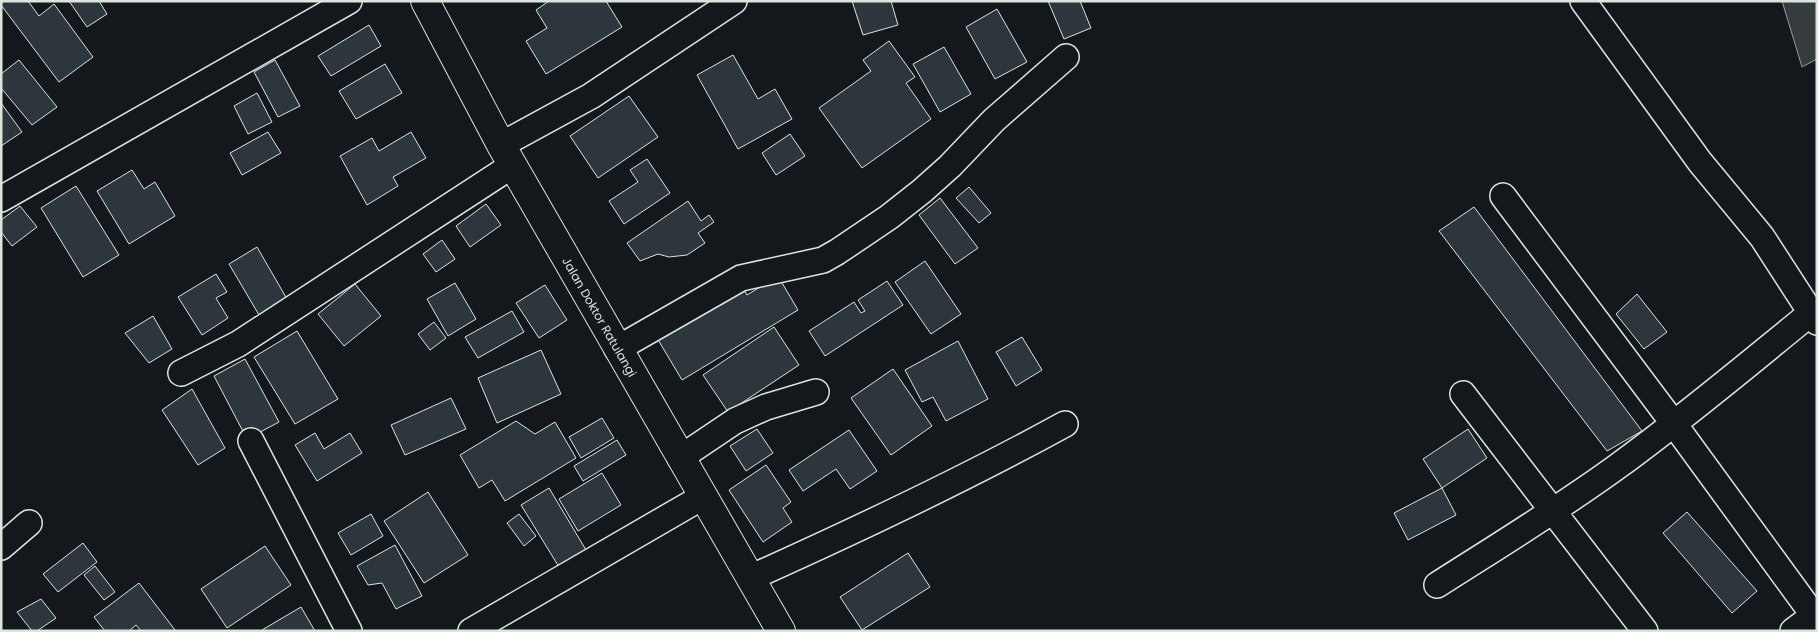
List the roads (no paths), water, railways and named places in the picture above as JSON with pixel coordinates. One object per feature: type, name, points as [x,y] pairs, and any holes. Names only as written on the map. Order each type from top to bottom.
[{"type":"highway","name":"Jalan Doktor Ratulangi","points":[[425,1],[507,155],[781,631]]},
{"type":"street","points":[[1,199],[350,1]]},
{"type":"street","points":[[181,373],[238,344],[591,96],[734,1]]},
{"type":"street","points":[[1437,585],[1552,512],[1618,466],[1814,318],[1762,237],[1700,162],[1583,1]]},
{"type":"street","points":[[617,349],[741,278],[823,260],[837,252],[889,217],[922,190],[950,166],[994,120],[1066,57]]},
{"type":"street","points":[[1503,196],[1816,616],[1793,631]]},
{"type":"street","points":[[680,458],[735,421],[766,407],[816,392]]},
{"type":"street","points":[[1463,394],[1645,631]]},
{"type":"street","points":[[750,578],[824,545],[996,462],[1065,424]]},
{"type":"street","points":[[251,442],[349,631]]},
{"type":"street","points":[[471,631],[704,496]]},
{"type":"street","points":[[1,547],[29,523]]}]
